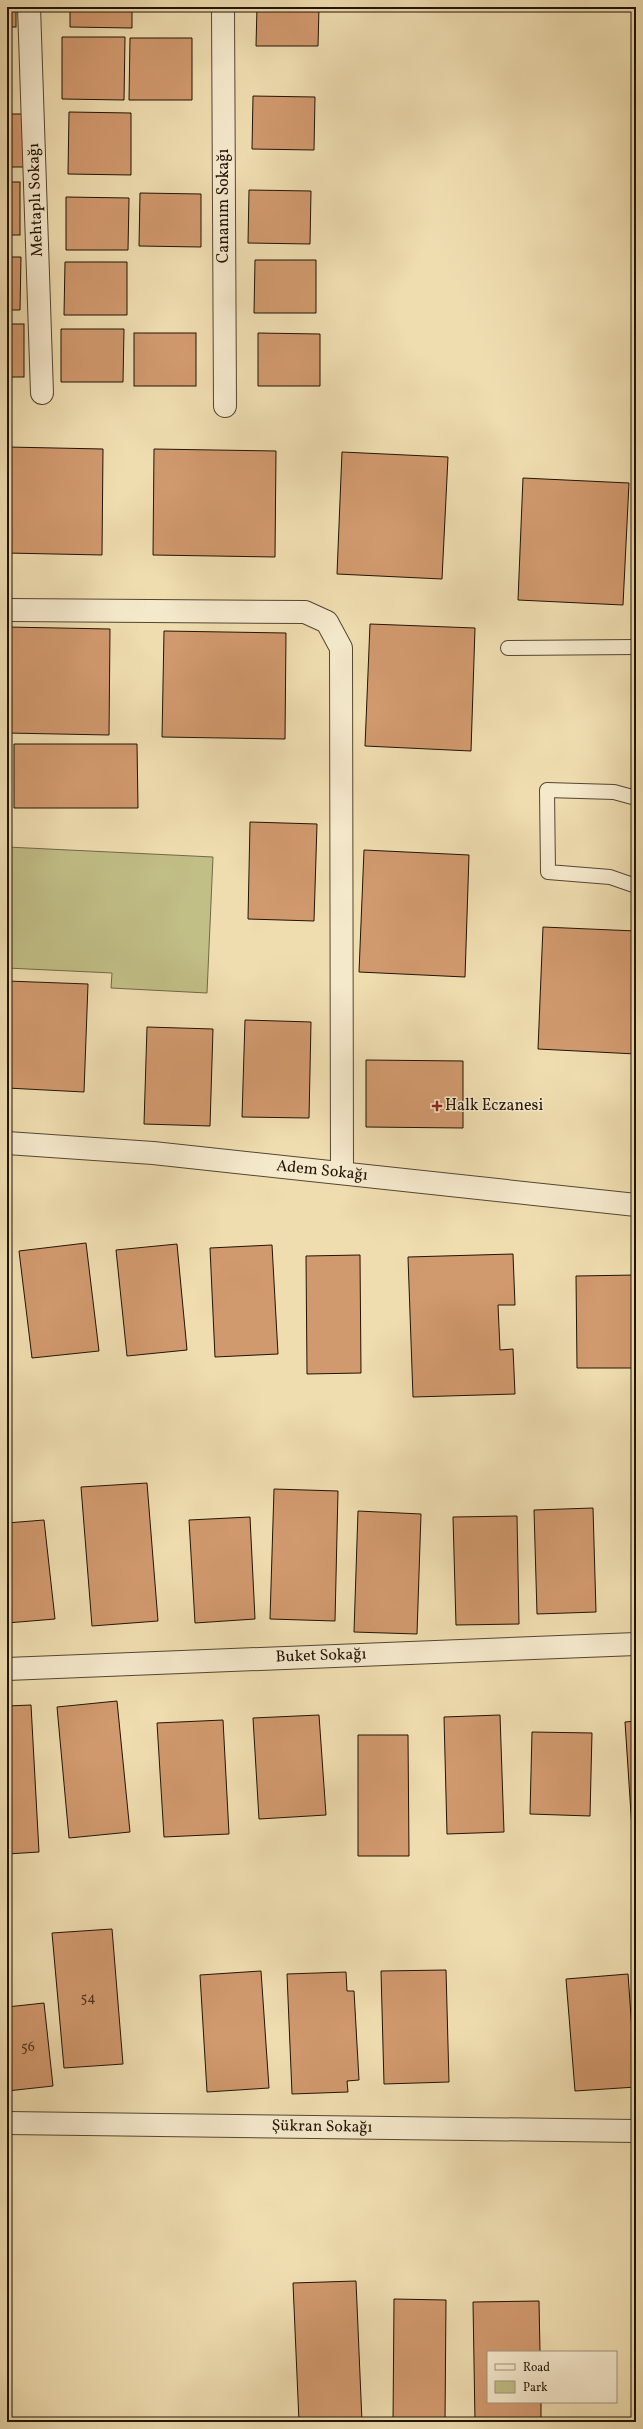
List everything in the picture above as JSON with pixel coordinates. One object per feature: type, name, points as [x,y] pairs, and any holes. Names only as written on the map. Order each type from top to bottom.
[{"type":"street","name":"Mehtaplı Sokağı","points":[[29,7],[42,393]]},
{"type":"street","name":"Cananım Sokağı","points":[[222,7],[226,406]]},
{"type":"street","points":[[7,610],[305,612],[327,622],[341,648],[342,1173]]},
{"type":"street","name":"Adem Sokağı","points":[[7,1143],[153,1153],[636,1205]]},
{"type":"street","name":"Buket Sokağı","points":[[7,1668],[636,1644]]},
{"type":"street","name":"Şükran Sokağı","points":[[7,2123],[636,2131]]},
{"type":"lane","points":[[508,648],[636,647]]},
{"type":"lane","points":[[636,798],[614,792],[547,790],[548,872],[610,877],[636,886]]},
{"type":"green space","points":[[7,847],[213,857],[207,993],[111,988],[112,973],[7,968]]},
{"type":"building","points":[[7,7],[16,7],[16,27],[7,27]]},
{"type":"building","points":[[70,7],[132,7],[132,28],[70,27]]},
{"type":"building","points":[[257,7],[319,7],[318,46],[256,46]]},
{"type":"building","points":[[62,37],[125,37],[124,100],[62,99]]},
{"type":"building","points":[[130,38],[192,38],[192,100],[129,100]]},
{"type":"building","points":[[253,96],[315,97],[314,150],[252,149]]},
{"type":"building","points":[[69,112],[131,113],[131,175],[68,174]]},
{"type":"building","points":[[7,114],[25,114],[25,167],[7,167]]},
{"type":"building","points":[[7,182],[20,182],[20,235],[7,235]]},
{"type":"building","points":[[249,190],[311,191],[310,244],[248,243]]},
{"type":"building","points":[[140,193],[201,194],[201,247],[139,246]]},
{"type":"building","points":[[66,197],[129,198],[128,250],[66,250]]},
{"type":"building","points":[[7,257],[21,257],[20,310],[7,310]]},
{"type":"building","points":[[255,260],[316,260],[316,313],[254,313]]},
{"type":"building","points":[[65,262],[127,262],[127,315],[64,315]]},
{"type":"building","points":[[7,324],[24,324],[24,377],[7,377]]},
{"type":"building","points":[[61,329],[124,329],[123,382],[61,382]]},
{"type":"building","points":[[134,333],[196,333],[196,386],[134,386]]},
{"type":"building","points":[[258,333],[320,334],[320,386],[258,386]]},
{"type":"building","points":[[7,447],[103,449],[102,555],[7,553]]},
{"type":"building","points":[[154,449],[276,451],[275,557],[153,555]]},
{"type":"building","points":[[342,452],[448,457],[442,579],[337,574]]},
{"type":"building","points":[[523,478],[629,483],[623,605],[518,600]]},
{"type":"building","points":[[370,624],[475,628],[471,751],[365,746]]},
{"type":"building","points":[[7,627],[110,629],[109,735],[7,733]]},
{"type":"building","points":[[164,631],[286,633],[285,739],[162,737]]},
{"type":"building","points":[[14,744],[137,744],[138,808],[14,808]]},
{"type":"building","points":[[250,822],[317,824],[314,921],[248,919]]},
{"type":"building","points":[[364,850],[469,855],[465,977],[359,972]]},
{"type":"building","points":[[543,927],[636,931],[636,1054],[538,1049]]},
{"type":"building","points":[[7,981],[88,984],[84,1092],[7,1088]]},
{"type":"building","points":[[245,1020],[311,1022],[309,1118],[242,1117]]},
{"type":"building","points":[[147,1027],[213,1029],[210,1126],[144,1124]]},
{"type":"building","points":[[366,1060],[463,1061],[463,1128],[366,1127]]},
{"type":"building","points":[[86,1243],[99,1351],[32,1358],[19,1251]]},
{"type":"building","points":[[177,1244],[187,1350],[127,1356],[116,1250]]},
{"type":"building","points":[[272,1245],[278,1354],[215,1357],[210,1248]]},
{"type":"building","points":[[513,1254],[515,1305],[498,1305],[500,1350],[513,1349],[515,1394],[413,1397],[408,1257]]},
{"type":"building","points":[[360,1255],[361,1373],[307,1374],[306,1256]]},
{"type":"building","points":[[636,1275],[636,1368],[577,1368],[576,1276]]},
{"type":"building","points":[[7,1301],[10,1330],[7,1331]]},
{"type":"building","points":[[147,1483],[158,1621],[92,1626],[81,1487]]},
{"type":"building","points":[[274,1489],[338,1491],[335,1621],[270,1619]]},
{"type":"building","points":[[593,1508],[596,1612],[537,1614],[534,1510]]},
{"type":"building","points":[[358,1511],[421,1514],[417,1634],[354,1632]]},
{"type":"building","points":[[517,1516],[519,1624],[456,1625],[453,1517]]},
{"type":"building","points":[[250,1517],[255,1619],[195,1623],[189,1520]]},
{"type":"building","points":[[44,1520],[55,1619],[7,1623],[7,1523]]},
{"type":"building","points":[[117,1701],[130,1832],[69,1838],[57,1707]]},
{"type":"building","points":[[31,1705],[39,1852],[7,1854],[7,1706]]},
{"type":"building","points":[[319,1715],[326,1815],[259,1819],[253,1718]]},
{"type":"building","points":[[500,1715],[504,1832],[447,1834],[444,1717]]},
{"type":"building","points":[[223,1720],[229,1834],[164,1837],[157,1723]]},
{"type":"building","points":[[636,1721],[636,1829],[632,1829],[625,1722]]},
{"type":"building","points":[[532,1732],[592,1733],[590,1816],[530,1814]]},
{"type":"building","points":[[358,1735],[408,1735],[409,1856],[358,1856]]},
{"type":"building","points":[[112,1929],[123,2064],[64,2068],[52,1933]]},
{"type":"building","points":[[446,1970],[449,2082],[384,2084],[381,1971]]},
{"type":"building","points":[[261,1971],[269,2088],[207,2092],[200,1975]]},
{"type":"building","points":[[346,1972],[347,1991],[354,1991],[359,2080],[347,2081],[348,2092],[292,2094],[287,1974]]},
{"type":"building","points":[[628,1974],[636,2087],[575,2091],[566,1979]]},
{"type":"building","points":[[44,2003],[53,2086],[7,2091],[7,2007]]},
{"type":"building","points":[[356,2281],[362,2422],[299,2422],[293,2283]]},
{"type":"building","points":[[394,2299],[446,2300],[445,2422],[393,2422]]},
{"type":"building","points":[[539,2301],[540,2351],[487,2351],[487,2403],[541,2403],[541,2422],[475,2422],[473,2302]]},
{"type":"place","name":"Halk Eczanesi","points":[[437,1106]]}]
